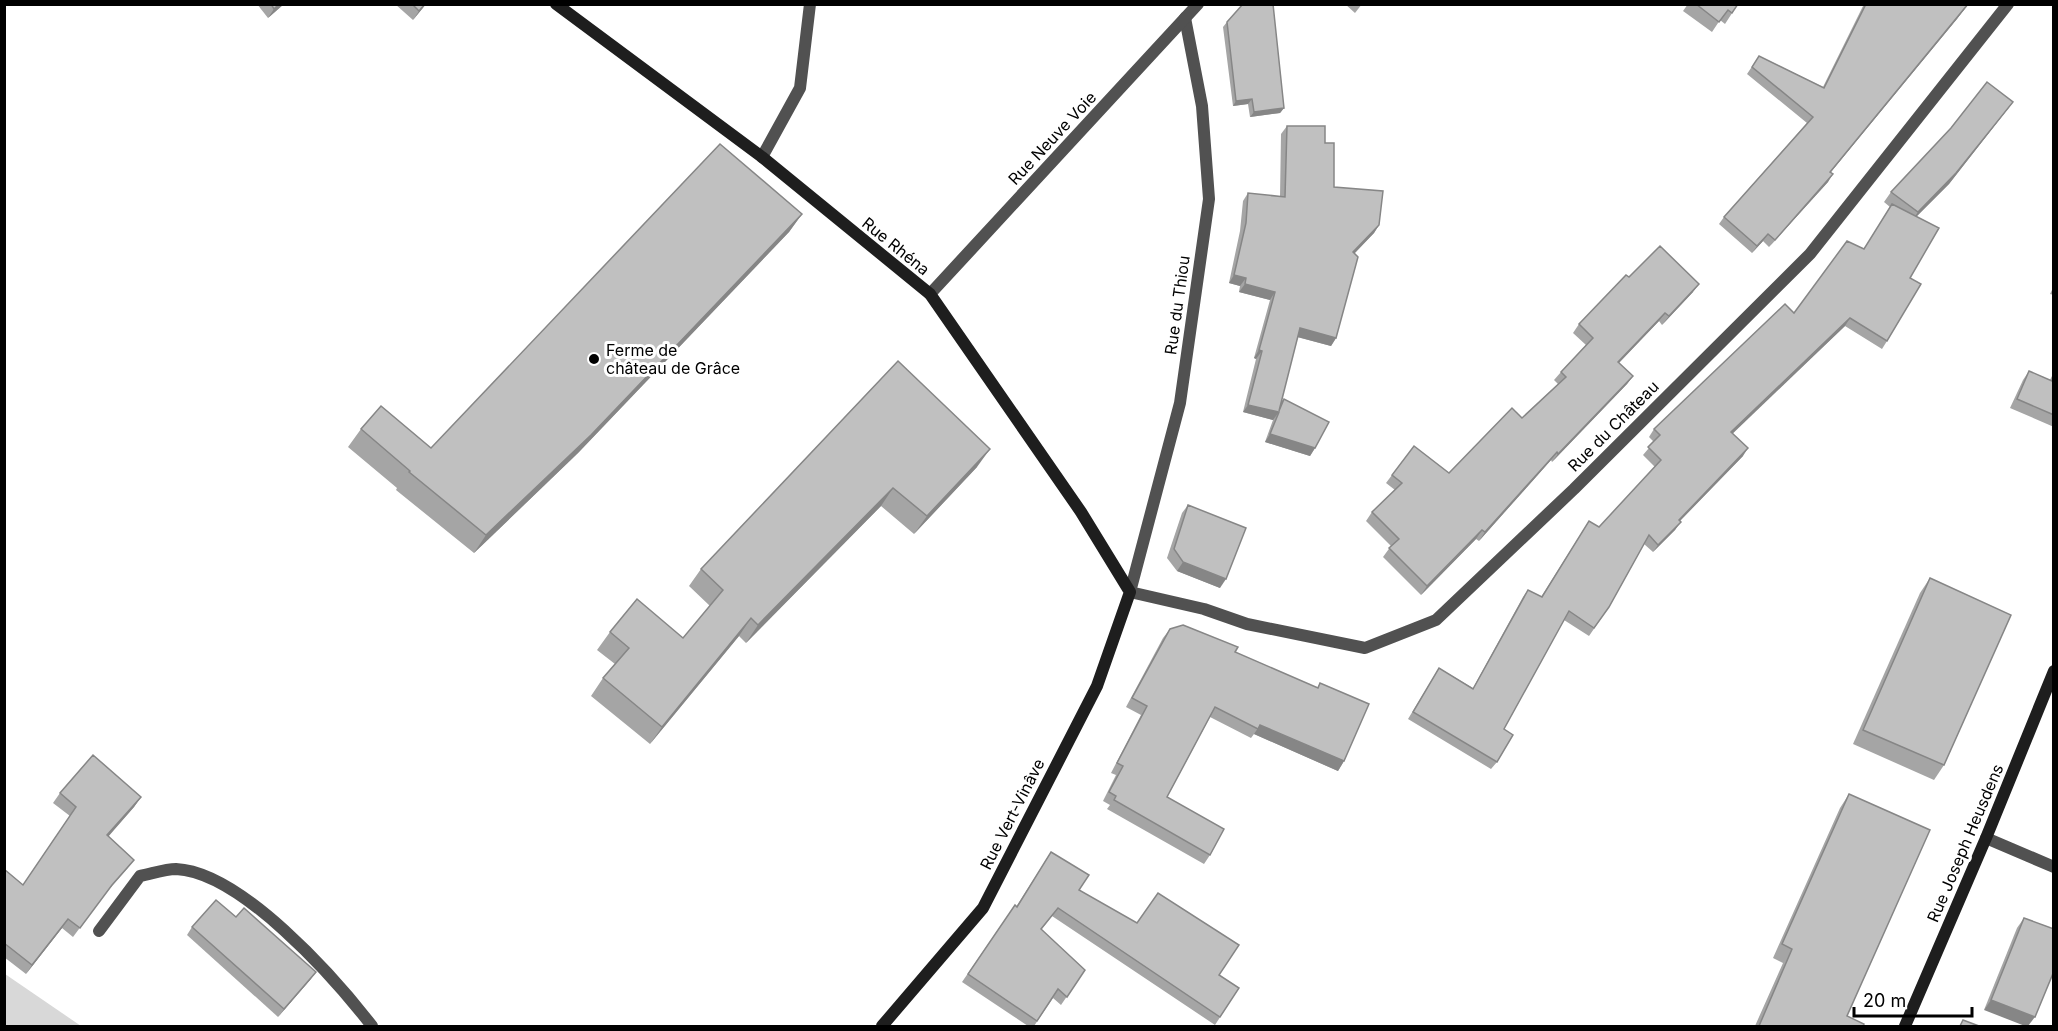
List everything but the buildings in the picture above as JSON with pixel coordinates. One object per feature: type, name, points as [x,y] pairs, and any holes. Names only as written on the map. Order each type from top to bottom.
[{"type":"street","name":"Rue Rhéna","points":[[556,4],[762,157],[930,294],[1081,512],[1130,592]]},
{"type":"street","points":[[762,157],[800,88],[810,4]]},
{"type":"street","name":"Rue Neuve Voie","points":[[930,294],[1198,4]]},
{"type":"street","name":"Rue du Château","points":[[1130,592],[1204,609],[1247,624],[1365,648],[1436,620],[1574,489],[1810,254],[2008,4]]},
{"type":"street","name":"Rue du Thiou","points":[[1130,592],[1180,403],[1209,199],[1202,106],[1185,18]]},
{"type":"street","name":"Rue Vert-Vinâve","points":[[882,1026],[983,908],[1096,686],[1130,592]]},
{"type":"street","name":"Rue Joseph Heusdens","points":[[1905,1026],[1986,838],[2054,671]]},
{"type":"street","points":[[1986,838],[2054,867]]},
{"type":"street","points":[[99,931],[140,876],[175,869],[212,878],[264,911],[348,995],[372,1026]]},
{"type":"shaded area","points":[[5,974],[81,1026],[5,1026]]},
{"type":"place","name":"Ferme de château de Grâce","points":[[594,359]]}]
